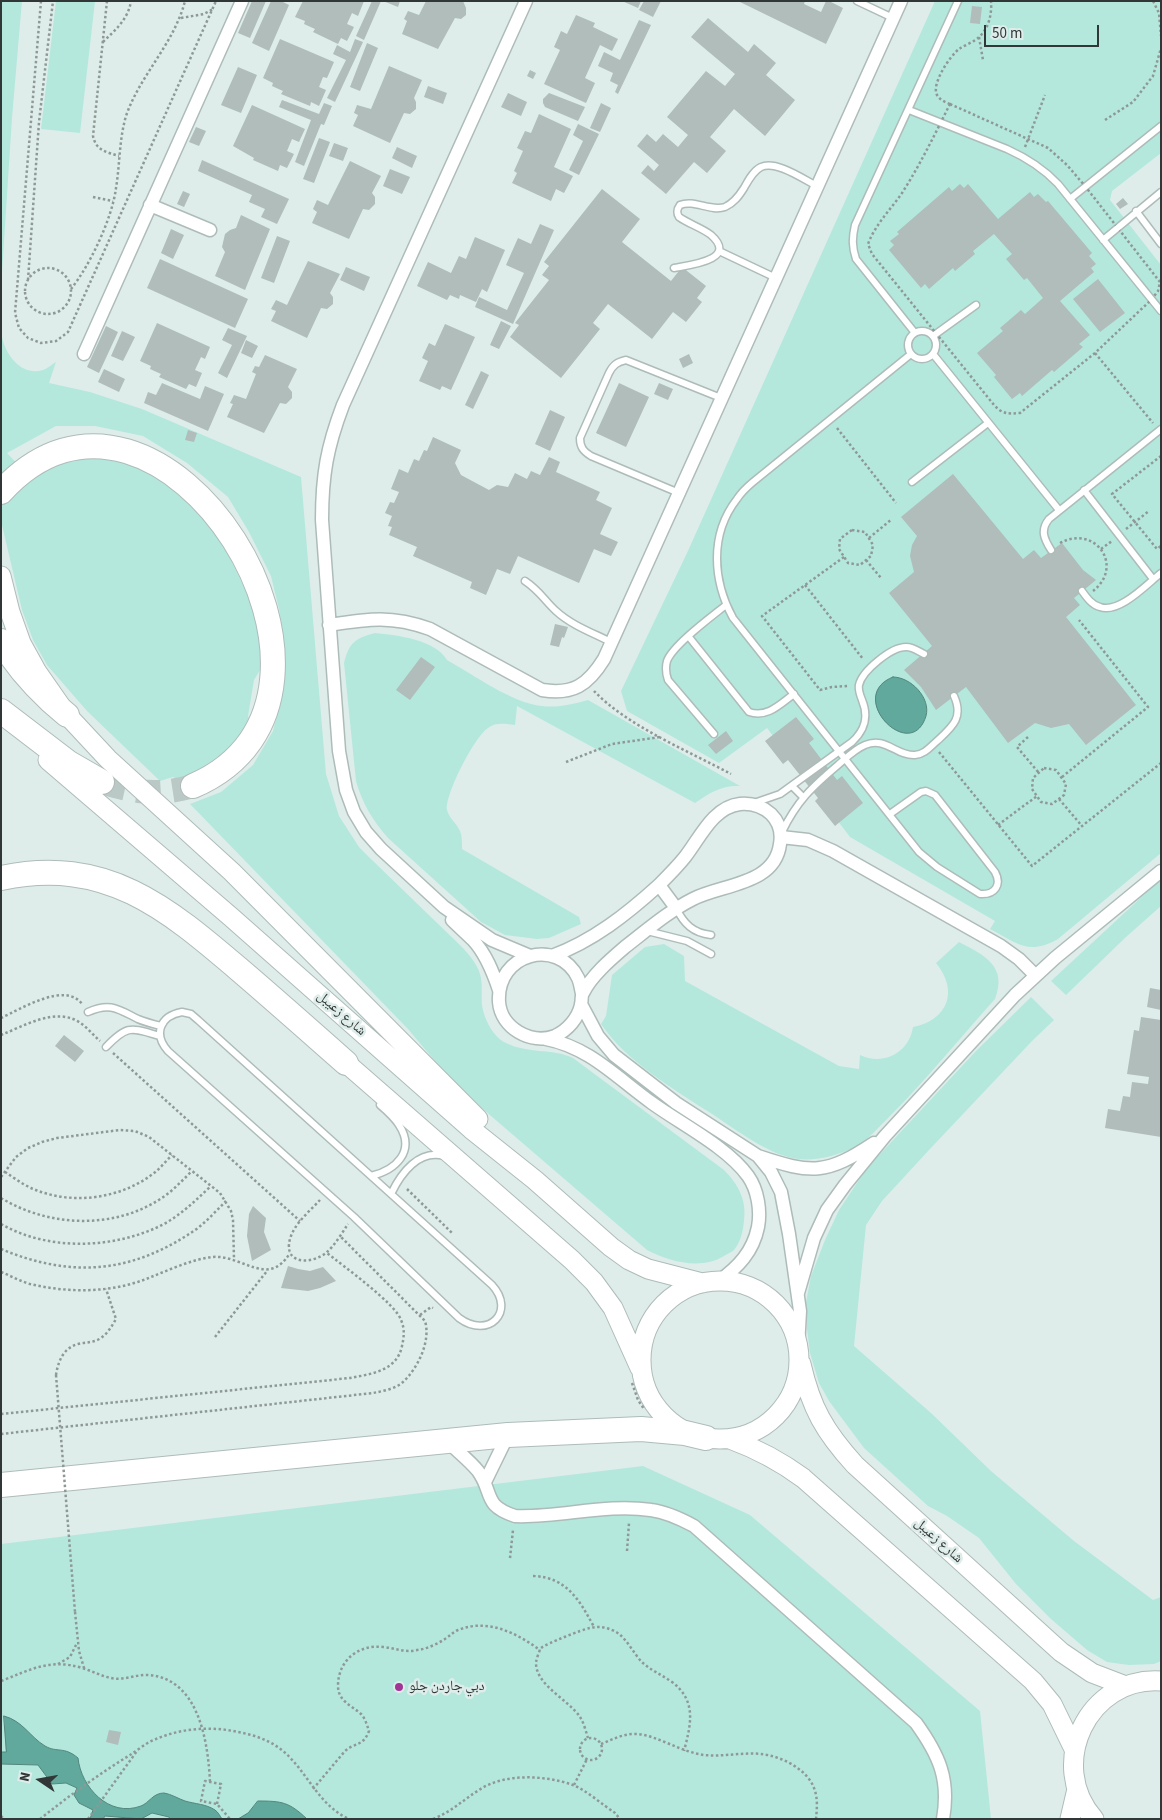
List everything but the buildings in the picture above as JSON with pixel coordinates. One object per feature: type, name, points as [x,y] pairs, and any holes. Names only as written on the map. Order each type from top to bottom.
[{"type":"highway","points":[[1,492],[23,471],[48,457],[91,447],[120,450],[137,455],[169,471],[197,493],[225,524],[255,578],[264,607],[271,644],[272,679],[266,708],[256,733],[248,745],[230,766],[206,781],[193,786]]},
{"type":"highway","points":[[1,641],[25,676],[66,715]]},
{"type":"highway","points":[[1,712],[69,763],[102,782]]},
{"type":"highway","points":[[1,878],[32,873],[68,873],[114,883],[141,896],[193,929],[346,1063]]},
{"type":"highway","points":[[1,1485],[508,1436],[641,1429],[685,1433],[706,1438]]},
{"type":"main road","points":[[1,576],[10,612],[21,643],[37,672],[66,715],[108,759],[191,833],[314,953],[418,1060],[498,1138],[535,1180]]},
{"type":"main road","name":"شارع زعيبل","points":[[1,712],[14,728],[48,760],[231,917],[471,1128],[535,1180],[611,1247],[629,1260],[648,1269],[710,1282]]},
{"type":"main road","points":[[346,1063],[572,1260],[594,1282],[613,1308],[637,1378],[664,1416],[684,1430],[706,1438],[730,1439],[756,1449],[781,1462],[803,1478],[1033,1680],[1052,1704],[1074,1749]]},
{"type":"main road","points":[[637,1378],[648,1327],[662,1307],[680,1292],[710,1282],[741,1284],[762,1292],[779,1307],[791,1325],[798,1350],[797,1378],[788,1400],[773,1419],[753,1432],[730,1439]]},
{"type":"main road","name":"شارع زعيبل","points":[[798,1350],[806,1385],[817,1415],[834,1442],[855,1465],[1061,1652],[1092,1673],[1126,1686]]},
{"type":"main road","points":[[1094,1819],[1077,1789],[1074,1770],[1074,1749],[1079,1733],[1087,1718],[1110,1694],[1126,1686],[1160,1680]]},
{"type":"main road","points":[[1070,1819],[1077,1789]]},
{"type":"street","points":[[84,354],[242,1]]},
{"type":"street","points":[[526,1],[343,405],[326,461],[322,491],[322,520],[340,759],[346,790],[354,812],[366,832],[381,849],[444,907],[492,940],[530,956]]},
{"type":"street","points":[[329,625],[380,618],[397,619],[430,629],[542,690],[557,692],[572,689],[586,683],[596,672],[611,642],[901,1]]},
{"type":"street","points":[[150,205],[210,230]]},
{"type":"street","points":[[541,1038],[555,1036],[567,1028],[576,1017],[582,999],[608,961],[676,908],[707,893],[751,879],[763,873],[779,851],[781,835],[774,816],[767,810],[750,804],[729,806],[719,812],[685,857],[659,885],[602,931],[578,945],[552,956]]},
{"type":"street","points":[[781,835],[808,840],[833,851],[1001,946],[1035,975]]},
{"type":"street","points":[[798,1293],[814,1238],[827,1210],[844,1185],[885,1136],[995,1015],[1035,975],[1161,871]]},
{"type":"street","points":[[659,885],[676,908]]},
{"type":"street","points":[[444,907],[453,920],[482,952],[499,990]]},
{"type":"street","points":[[710,1282],[735,1270],[747,1255],[756,1237],[760,1216],[757,1195],[749,1177],[721,1150],[651,1102],[596,1059],[564,1044],[526,1036],[514,1029],[504,1018],[499,1005],[499,990],[502,979],[518,961],[530,956],[541,955],[552,956],[567,964],[578,978],[582,999],[598,1036],[614,1054],[676,1103],[758,1156],[796,1168],[814,1169],[832,1166],[849,1160],[885,1136]]},
{"type":"street","points":[[758,1156],[771,1172],[781,1192],[786,1214],[798,1293],[800,1329],[798,1350]]},
{"type":"street","points":[[485,1482],[508,1436]]},
{"type":"street","points":[[447,1441],[470,1462],[485,1482],[487,1494],[494,1505],[503,1512],[515,1516],[630,1508],[653,1510],[674,1516],[694,1526],[916,1723],[933,1747],[943,1774],[946,1804],[943,1819]]},
{"type":"lane","points":[[857,1],[894,18]]},
{"type":"lane","points":[[915,333],[856,260],[852,242],[855,225],[958,1]]},
{"type":"lane","points":[[909,110],[1023,156],[1046,171],[1161,312]]},
{"type":"lane","points":[[1070,199],[1161,126]]},
{"type":"lane","points":[[674,268],[710,260],[719,251],[719,247],[711,236],[679,217],[677,213],[680,204],[689,203],[711,208],[729,205],[736,199],[755,172],[768,165],[782,168],[817,186]]},
{"type":"lane","points":[[1103,240],[1161,192]]},
{"type":"lane","points":[[1136,211],[1161,244]]},
{"type":"lane","points":[[719,251],[776,278]]},
{"type":"lane","points":[[935,335],[976,305]]},
{"type":"lane","points":[[925,332],[935,335],[936,345],[933,354],[924,359],[911,354],[908,342],[915,333],[925,332]]},
{"type":"lane","points":[[890,814],[920,792],[926,791],[935,796],[995,872],[998,878],[998,885],[994,891],[988,894],[980,894],[928,860],[912,844],[734,618],[726,605],[719,584],[716,561],[718,539],[725,517],[737,499],[753,482],[911,354]]},
{"type":"lane","points":[[933,354],[1059,510]]},
{"type":"lane","points":[[679,493],[591,456],[584,452],[580,446],[580,438],[612,366],[618,362],[626,360],[721,398]]},
{"type":"lane","points":[[912,482],[988,423]]},
{"type":"lane","points":[[1050,549],[1043,530],[1049,519],[1160,430]]},
{"type":"lane","points":[[1084,490],[1153,579]]},
{"type":"lane","points":[[1084,594],[1092,603],[1099,607],[1115,608],[1161,573]]},
{"type":"lane","points":[[525,581],[538,591],[564,618],[611,642]]},
{"type":"lane","points":[[714,734],[674,688],[666,672],[666,663],[670,654],[726,605]]},
{"type":"lane","points":[[689,637],[749,712],[757,715],[765,714],[794,694]]},
{"type":"lane","points":[[750,804],[780,794],[852,742],[863,729],[866,712],[859,691],[859,685],[870,668],[896,649],[906,647],[916,649],[924,654]]},
{"type":"lane","points":[[781,835],[803,797],[858,748],[874,742],[883,743],[909,755],[918,755],[926,751],[951,729],[956,721],[958,704],[954,696]]},
{"type":"lane","points":[[792,786],[803,797]]},
{"type":"lane","points":[[676,908],[686,924],[693,930],[711,935]]},
{"type":"lane","points":[[646,931],[686,941],[711,954]]},
{"type":"lane","points":[[88,1012],[97,1008],[117,1008],[138,1019],[161,1026]]},
{"type":"lane","points":[[182,1012],[191,1014],[499,1292],[502,1302],[500,1312],[495,1320],[487,1325],[477,1326],[468,1324],[354,1217],[168,1051],[162,1044],[160,1036],[161,1026],[173,1014],[182,1012]]},
{"type":"lane","points":[[106,1047],[119,1033],[126,1030],[134,1029],[160,1036]]},
{"type":"lane","points":[[346,1063],[371,1094]]},
{"type":"lane","points":[[371,1176],[394,1167],[403,1155],[404,1145],[404,1135],[400,1126],[376,1100]]},
{"type":"lane","points":[[391,1194],[401,1177],[420,1158],[439,1154],[461,1162]]},
{"type":"path","points":[[41,1],[15,313],[19,328],[28,338],[41,343],[56,341],[68,332],[216,1]]},
{"type":"path","points":[[53,1],[38,122],[26,287],[28,301],[32,307],[44,314],[58,312],[64,308],[68,303],[71,289],[91,257],[108,217],[116,190],[121,137],[126,116],[135,95],[181,18],[185,1]]},
{"type":"path","points":[[107,1],[93,136],[97,148],[120,156]]},
{"type":"path","points":[[103,43],[123,22],[129,11],[131,1]]},
{"type":"path","points":[[950,104],[903,192],[868,244],[872,254],[935,335],[994,406],[1001,412],[1010,414],[1020,412],[1095,353],[1151,300],[1158,291],[1160,282],[1085,186],[1067,165],[1048,148],[950,104],[940,99],[936,94],[935,86],[947,61],[958,50],[979,37],[988,24],[992,9],[991,1]]},
{"type":"path","points":[[1153,1],[1159,14],[1161,36]]},
{"type":"path","points":[[181,18],[204,14],[214,8]]},
{"type":"path","points":[[979,37],[983,60]]},
{"type":"path","points":[[1105,120],[1133,102],[1153,76],[1161,48]]},
{"type":"path","points":[[1023,156],[1027,138],[1045,95]]},
{"type":"path","points":[[93,197],[113,200]]},
{"type":"path","points":[[28,280],[39,270],[53,269],[65,276],[71,289]]},
{"type":"path","points":[[1095,353],[1160,430]]},
{"type":"path","points":[[830,419],[896,503]]},
{"type":"path","points":[[1161,456],[1112,494],[1157,550],[1161,546]]},
{"type":"path","points":[[869,538],[892,519]]},
{"type":"path","points":[[852,530],[865,532],[873,545],[871,556],[860,565],[848,562],[844,556],[839,549],[840,539],[852,530]]},
{"type":"path","points":[[1050,549],[1066,539],[1079,537],[1091,540],[1101,549],[1106,560],[1106,573],[1102,584],[1084,594]]},
{"type":"path","points":[[844,556],[762,616],[820,690],[859,685]]},
{"type":"path","points":[[866,560],[881,578]]},
{"type":"path","points":[[805,585],[870,668]]},
{"type":"path","points":[[1062,777],[1148,707],[1079,620]]},
{"type":"path","points":[[586,683],[600,698],[616,710],[661,737],[731,774]]},
{"type":"path","points":[[566,762],[612,744],[661,737]]},
{"type":"path","points":[[1028,738],[1017,747],[1038,773]]},
{"type":"path","points":[[933,745],[1032,866],[1161,763]]},
{"type":"path","points":[[1044,768],[1056,770],[1062,777],[1066,784],[1064,795],[1052,804],[1042,802],[1032,789],[1033,778],[1044,768]]},
{"type":"path","points":[[998,825],[1037,796]]},
{"type":"path","points":[[1059,799],[1082,826]]},
{"type":"path","points":[[1,1018],[50,996],[60,994],[69,995],[79,1000],[88,1012]]},
{"type":"path","points":[[1,1035],[41,1020],[61,1016],[79,1022],[300,1221]]},
{"type":"path","points":[[1,1176],[16,1157],[28,1148],[42,1142],[57,1138],[120,1130],[135,1131],[150,1137],[220,1193],[226,1201],[233,1220],[234,1259]]},
{"type":"path","points":[[5,1172],[31,1188],[61,1197],[92,1198],[122,1191],[150,1176],[172,1155]]},
{"type":"path","points":[[1,1198],[17,1208],[48,1218],[79,1222],[111,1219],[141,1209],[169,1193],[192,1171]]},
{"type":"path","points":[[1,1224],[34,1238],[66,1243],[98,1243],[130,1237],[160,1225],[188,1208],[212,1186]]},
{"type":"path","points":[[406,1187],[457,1237]]},
{"type":"path","points":[[215,1337],[267,1271],[277,1268],[285,1262],[290,1254],[289,1243],[300,1221],[327,1193]]},
{"type":"path","points":[[1,1249],[28,1260],[63,1267],[100,1267],[136,1260],[169,1246],[200,1226],[226,1201]]},
{"type":"path","points":[[290,1254],[296,1259],[307,1261],[327,1253],[354,1217]]},
{"type":"path","points":[[1,1434],[386,1391],[402,1383],[416,1367],[423,1350],[425,1321],[340,1236]]},
{"type":"path","points":[[1,1414],[350,1378],[381,1371],[394,1363],[402,1350],[405,1334],[401,1318],[391,1306],[327,1253]]},
{"type":"path","points":[[1,1272],[28,1283],[67,1290],[106,1289],[144,1280],[180,1265],[210,1257],[234,1259],[267,1271]]},
{"type":"path","points":[[84,1668],[78,1651],[56,1375],[58,1362],[66,1352],[76,1344],[89,1343],[100,1338],[110,1330],[116,1319],[106,1289]]},
{"type":"path","points":[[420,1315],[431,1307],[439,1312]]},
{"type":"path","points":[[637,1378],[638,1400],[646,1412]]},
{"type":"path","points":[[61,1465],[71,1464]]},
{"type":"path","points":[[627,1551],[630,1508]]},
{"type":"path","points":[[510,1558],[515,1516]]},
{"type":"path","points":[[533,1576],[552,1578],[566,1587],[580,1600],[594,1627]]},
{"type":"path","points":[[313,1789],[345,1751],[366,1739],[369,1731],[362,1715],[345,1703],[339,1695],[338,1686],[342,1666],[353,1653],[370,1646],[414,1651],[426,1649],[457,1631],[472,1626],[489,1626],[517,1635],[540,1650]]},
{"type":"path","points":[[588,1738],[582,1719],[573,1708],[547,1685],[536,1663],[540,1650],[546,1644],[588,1628],[600,1627],[615,1631],[643,1663],[673,1683],[687,1698],[690,1706],[690,1720],[684,1750]]},
{"type":"path","points":[[1,1681],[30,1669],[57,1664],[70,1657],[78,1642]]},
{"type":"path","points":[[57,1664],[84,1668],[110,1678],[119,1679],[140,1675],[164,1678],[186,1694],[195,1708],[202,1728],[210,1782]]},
{"type":"path","points":[[40,1819],[108,1768],[156,1739],[202,1728],[250,1734],[272,1742],[284,1752],[313,1789],[329,1805],[349,1819]]},
{"type":"path","points":[[601,1744],[625,1735],[639,1734],[704,1755],[762,1754],[793,1765],[810,1780],[815,1789],[817,1803],[816,1819]]},
{"type":"path","points":[[588,1738],[593,1738],[601,1744]]},
{"type":"path","points":[[588,1738],[581,1745],[580,1750],[587,1759],[594,1760],[599,1757],[601,1744]]},
{"type":"path","points":[[88,1819],[138,1750]]},
{"type":"path","points":[[574,1785],[587,1759]]},
{"type":"path","points":[[433,1819],[461,1804],[479,1790],[496,1781],[542,1778],[574,1785],[615,1813],[620,1819]]},
{"type":"path","points":[[217,1804],[221,1784],[205,1781],[201,1801],[217,1804],[230,1818]]},
{"type":"path","points":[[1,1816],[4,1819]]},
{"type":"shaded area","points":[[1,1],[22,1],[1,288]]},
{"type":"shaded area","points":[[56,1],[95,1],[80,133],[41,129]]},
{"type":"shaded area","points":[[935,1],[1161,1],[1161,153],[1112,191],[1110,200],[1161,265],[1161,853],[1058,939],[1039,947],[1023,946],[990,929],[995,921],[850,837],[767,728],[719,763],[627,711],[621,691],[687,553]]},
{"type":"shaded area","points":[[1,321],[2,338],[5,347],[17,364],[23,368],[36,371],[45,369],[56,362],[49,383],[90,392],[142,409],[301,477],[326,774],[339,816],[359,847],[473,960],[481,978],[482,1005],[485,1016],[490,1027],[501,1040],[523,1049],[557,1053],[573,1058],[729,1175],[743,1199],[745,1213],[741,1236],[733,1251],[706,1263],[686,1263],[666,1258],[647,1250],[455,1085],[408,1029],[190,804],[221,792],[253,765],[273,731],[283,690],[285,651],[279,609],[271,576],[249,532],[228,497],[187,463],[143,436],[95,426],[56,426],[7,453],[25,472],[45,461],[110,455],[168,482],[218,533],[256,612],[263,665],[254,680],[248,716],[252,729],[201,773],[181,783],[173,777],[160,781],[87,711],[47,665],[33,640],[22,610],[1,521]]},
{"type":"shaded area","points":[[375,633],[405,637],[425,643],[442,653],[447,660],[493,688],[530,704],[554,706],[588,700],[740,786],[716,790],[695,803],[517,706],[515,725],[494,725],[482,733],[456,779],[447,810],[460,831],[462,849],[579,917],[581,924],[549,938],[537,939],[505,935],[481,922],[388,838],[373,818],[361,797],[356,781],[344,663],[348,651],[354,642]]},
{"type":"shaded area","points":[[893,677],[900,678],[913,685],[923,696],[927,709],[926,716],[918,729],[908,733],[896,730],[886,722],[878,711],[875,698],[880,686]]},
{"type":"shaded area","points":[[1161,879],[1161,906],[1066,995],[1051,981]]},
{"type":"shaded area","points":[[959,942],[985,957],[996,970],[998,988],[995,999],[873,1134],[855,1147],[831,1156],[796,1159],[767,1149],[747,1138],[651,1073],[623,1050],[601,1024],[606,1016],[612,975],[645,947],[664,944],[684,956],[685,981],[839,1066],[859,1069],[860,1055],[877,1059],[894,1055],[906,1044],[911,1036],[913,1027],[935,1018],[942,1011],[948,994],[947,984],[936,963]]},
{"type":"shaded area","points":[[1031,997],[1054,1020],[882,1201],[866,1225],[854,1346],[931,1413],[991,1471],[1074,1541],[1153,1600],[1161,1597],[1161,1661],[1154,1664],[1129,1665],[1107,1662],[1087,1650],[1051,1619],[1016,1584],[979,1538],[947,1516],[928,1506],[864,1448],[829,1401],[819,1383],[810,1353],[806,1302],[811,1276],[839,1210],[867,1168],[976,1051]]},
{"type":"shaded area","name":"دبي جاردن جلو","points":[[643,1466],[750,1515],[980,1711],[991,1819],[1,1819],[1,1544]]},
{"type":"shaded area","points":[[4,1716],[11,1718],[21,1725],[45,1746],[69,1752],[78,1758],[80,1769],[91,1789],[108,1804],[118,1808],[129,1809],[144,1805],[154,1796],[164,1793],[212,1808],[222,1819],[170,1819],[169,1817],[152,1813],[141,1819],[105,1816],[103,1819],[90,1819],[93,1810],[79,1803],[74,1795],[77,1788],[66,1783],[52,1784],[38,1765],[1,1764],[1,1752],[6,1752]]},
{"type":"shaded area","points":[[258,1801],[273,1801],[285,1804],[295,1809],[307,1819],[238,1819],[248,1813]]},
{"type":"tunnel","points":[[102,782],[125,789],[147,792],[169,791],[193,786]]},
{"type":"place","name":"دبي جاردن جلو","points":[[399,1687]]}]
